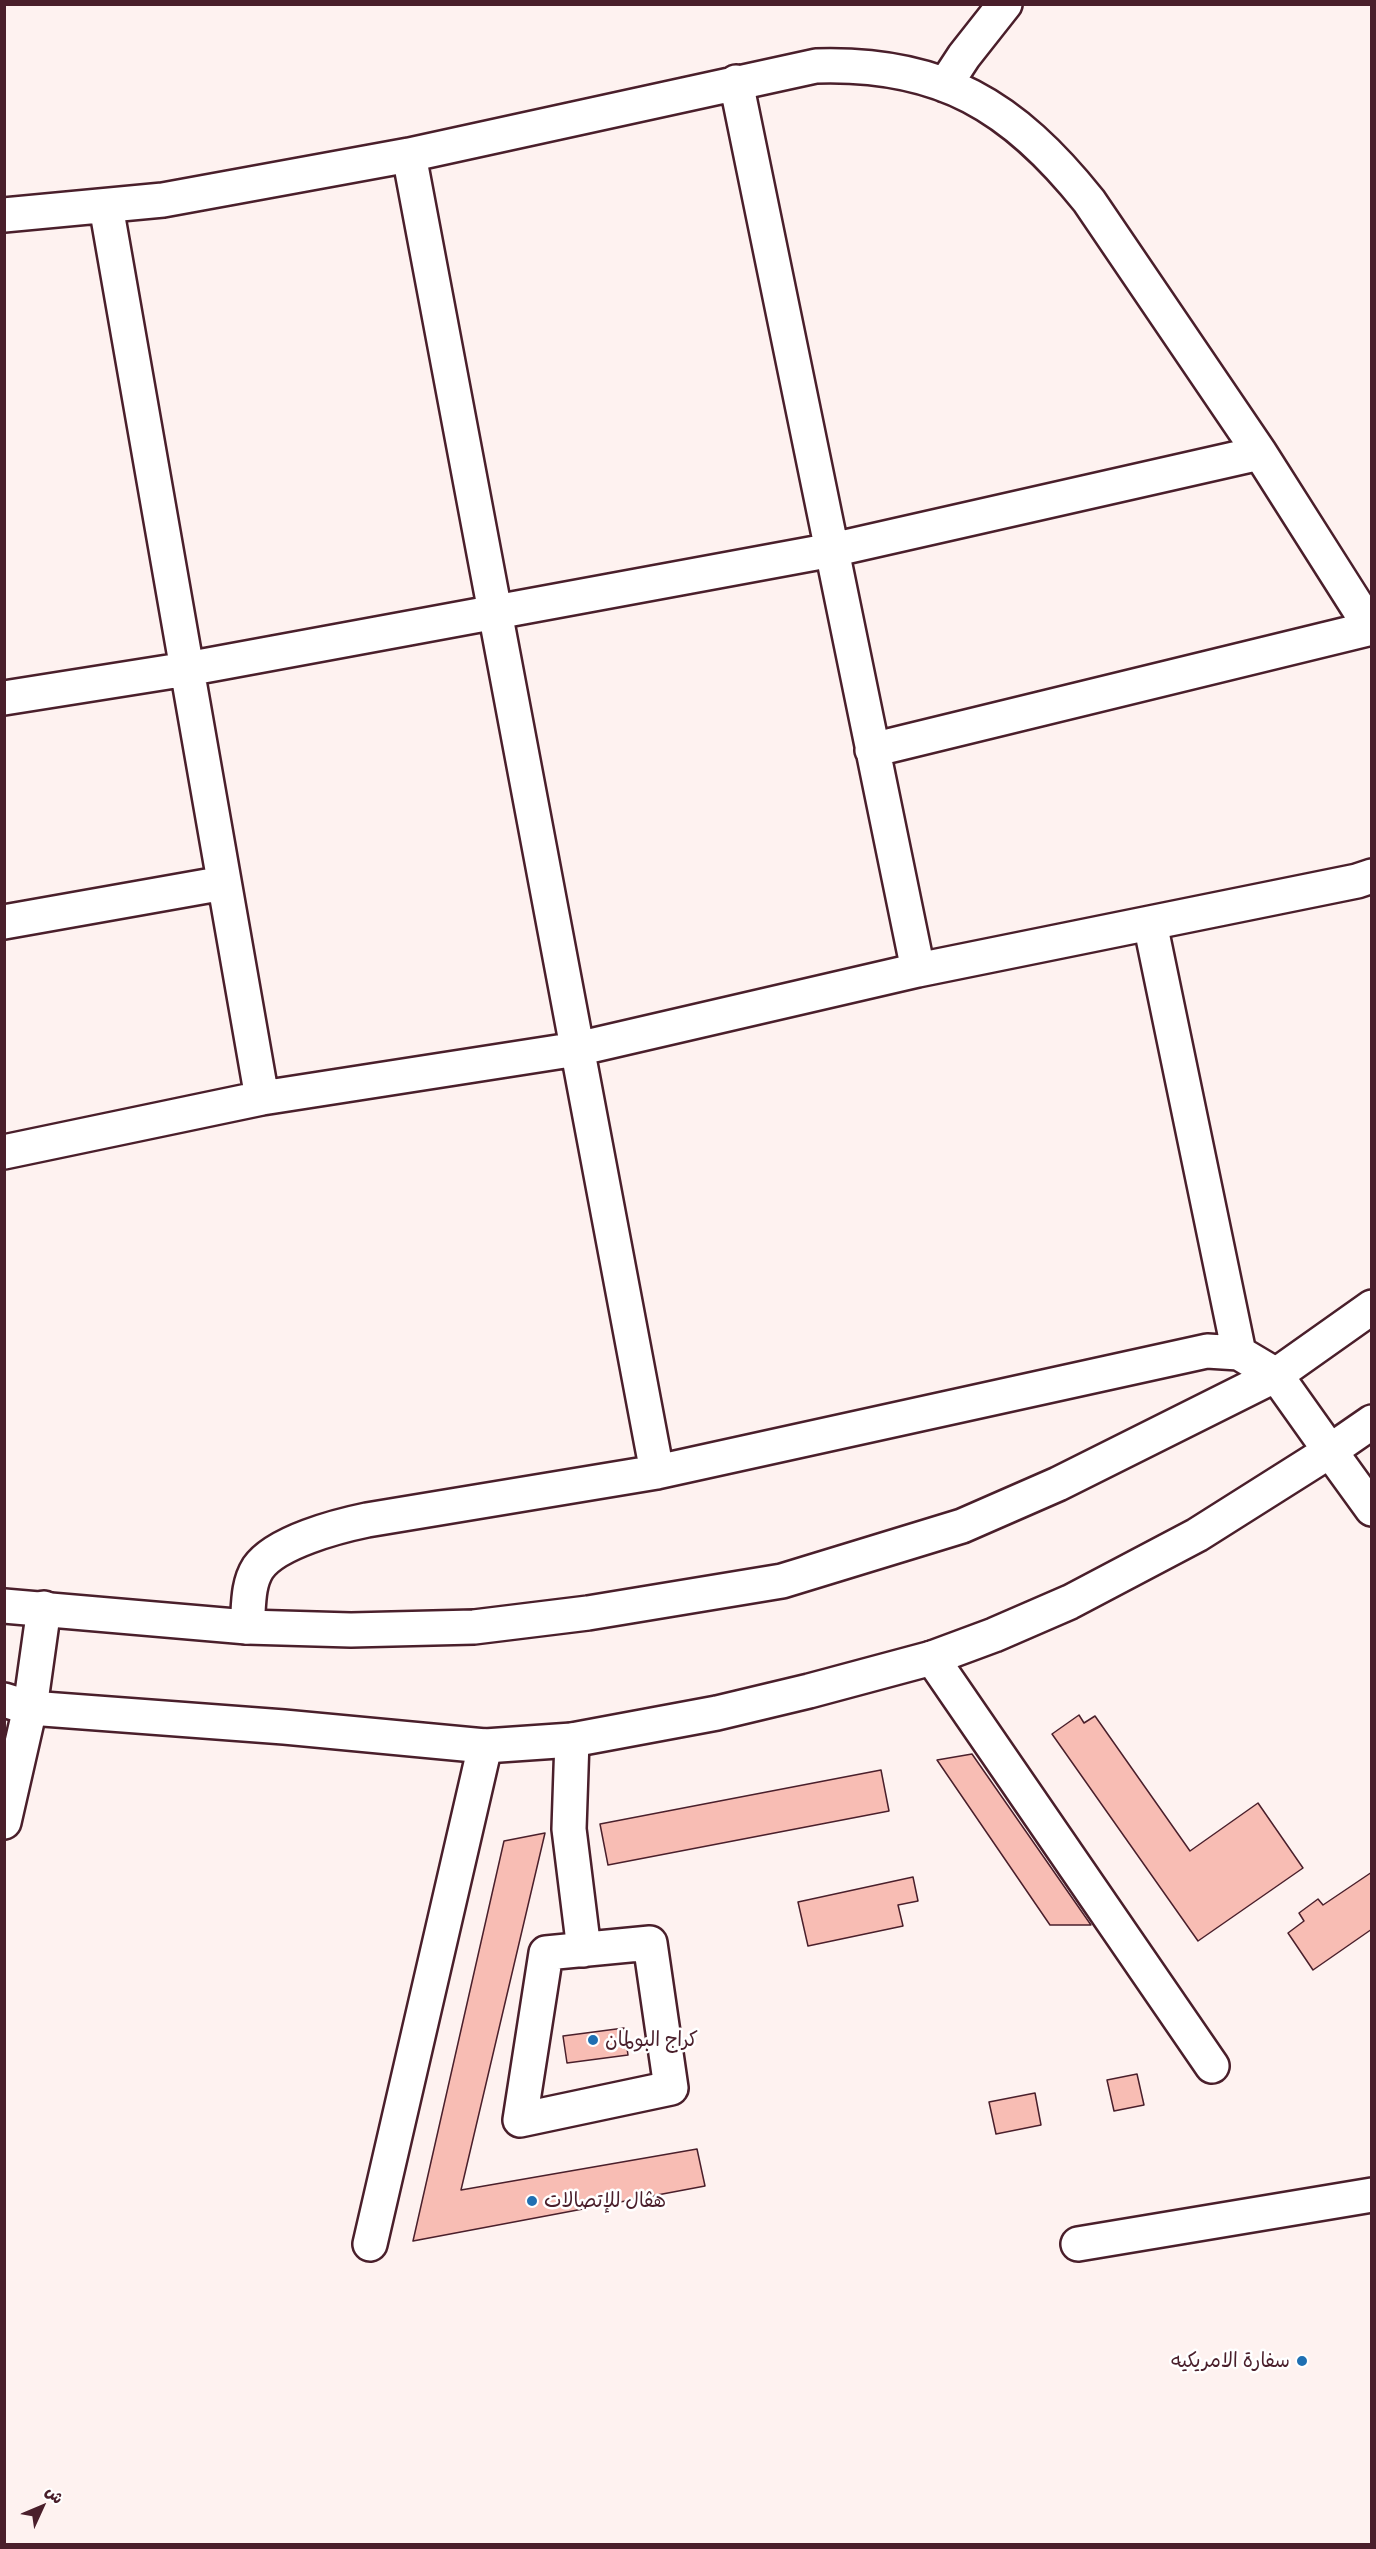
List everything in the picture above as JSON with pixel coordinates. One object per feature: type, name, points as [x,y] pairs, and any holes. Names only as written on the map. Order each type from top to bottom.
[{"type":"street","points":[[945,84],[1005,4]]},
{"type":"street","points":[[4,215],[163,200],[410,155],[816,66],[881,67],[945,84],[979,100],[1009,119],[1038,142],[1089,201],[1176,326],[1260,453],[1371,628],[872,750]]},
{"type":"street","points":[[736,82],[918,970]]},
{"type":"street","points":[[410,155],[657,1472]]},
{"type":"street","points":[[106,206],[262,1098]]},
{"type":"street","points":[[4,698],[187,669],[832,549],[1260,453]]},
{"type":"street","points":[[4,1152],[262,1098],[577,1049],[918,970],[1357,881],[1371,876]]},
{"type":"street","points":[[4,922],[225,883]]},
{"type":"street","points":[[1150,923],[1239,1353]]},
{"type":"street","points":[[4,1606],[247,1627],[351,1630],[474,1627],[588,1613],[782,1581],[962,1526],[1058,1484],[1276,1375],[1371,1307]]},
{"type":"street","points":[[247,1627],[251,1584],[259,1567],[274,1555],[324,1529],[657,1472],[1174,1356],[1207,1351],[1239,1353],[1276,1375],[1371,1509]]},
{"type":"street","points":[[17,1704],[486,1746],[572,1740],[729,1710],[932,1658],[994,1635],[1070,1602],[1197,1535],[1330,1451],[1371,1422]]},
{"type":"street","points":[[4,1822],[17,1704],[44,1608]]},
{"type":"street","points":[[932,1658],[1212,2066]]},
{"type":"street","points":[[572,1740],[569,1829],[584,1950]]},
{"type":"street","points":[[370,2244],[486,1746]]},
{"type":"street","points":[[650,1943],[670,2088],[520,2120],[546,1953],[584,1950],[650,1943]]},
{"type":"street","points":[[1078,2244],[1371,2195]]},
{"type":"building","points":[[1079,1715],[1084,1723],[1095,1716],[1190,1851],[1258,1803],[1303,1868],[1198,1941],[1052,1734]]},
{"type":"building","points":[[972,1754],[1091,1925],[1050,1925],[937,1760]]},
{"type":"building","points":[[881,1770],[889,1811],[608,1865],[600,1824]]},
{"type":"building","points":[[545,1833],[461,2190],[697,2149],[705,2186],[413,2241],[504,1841]]},
{"type":"building","points":[[1372,1872],[1372,1929],[1313,1970],[1288,1933],[1304,1921],[1299,1913],[1318,1899],[1323,1905]]},
{"type":"building","points":[[913,1877],[918,1901],[898,1905],[903,1926],[808,1946],[798,1902]]},
{"type":"building","points":[[624,2028],[628,2055],[567,2063],[563,2036]]},
{"type":"building","points":[[1137,2074],[1144,2105],[1114,2111],[1107,2080]]},
{"type":"building","points":[[1035,2093],[1041,2125],[996,2134],[989,2102]]},
{"type":"place","name":"كراج البولمان","points":[[593,2040]]},
{"type":"place","name":"هڤال للإتصالات","points":[[532,2201]]},
{"type":"place","name":"سفارة الامريكيه","points":[[1302,2361]]}]
